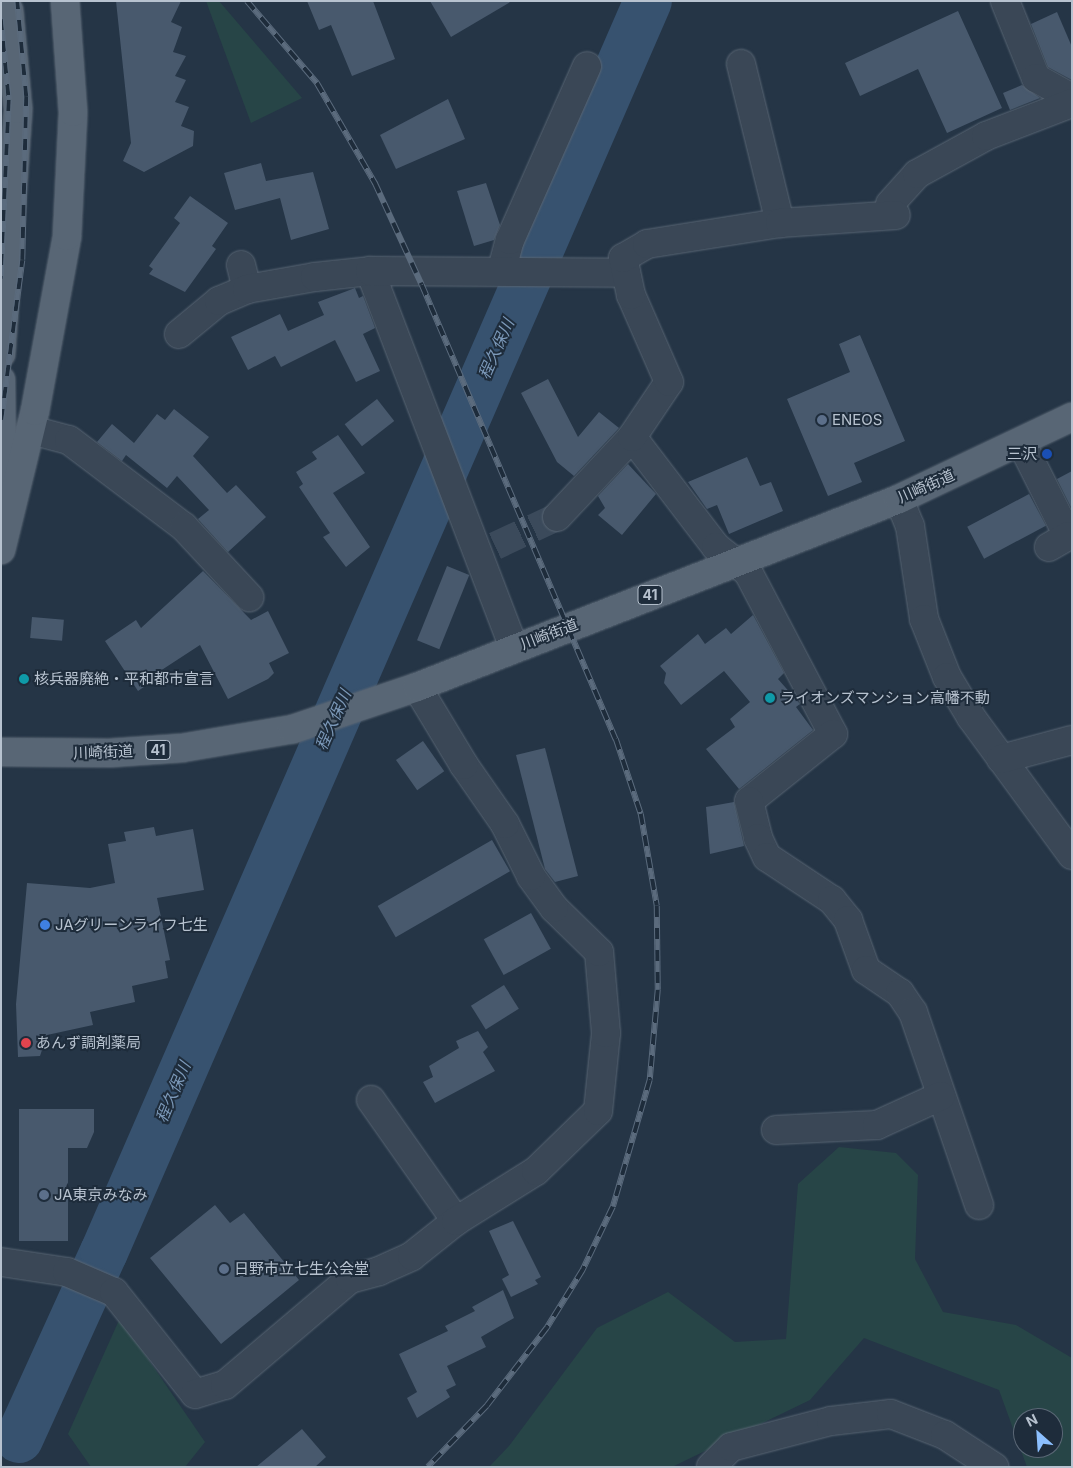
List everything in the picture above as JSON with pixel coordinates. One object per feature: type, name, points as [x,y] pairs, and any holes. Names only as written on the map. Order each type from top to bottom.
[{"type":"main road","points":[[1,550],[31,430],[67,236],[73,112],[65,1]]},
{"type":"main road","points":[[1,354],[18,109],[9,10]]},
{"type":"main road","points":[[1,380],[1,519]]},
{"type":"main road","name":"川崎街道","points":[[1,752],[110,753],[182,748],[312,723],[417,687],[899,498],[1072,417]]},
{"type":"street","points":[[1005,1],[1036,78],[1072,98]]},
{"type":"street","points":[[741,64],[780,223]]},
{"type":"street","points":[[502,270],[510,240],[587,66]]},
{"type":"street","points":[[557,517],[632,437],[669,382],[626,273],[623,258],[647,244],[780,223],[893,209],[917,174],[986,136],[1072,103]]},
{"type":"street","points":[[179,334],[219,301],[244,277],[370,271],[502,270],[626,273]]},
{"type":"street","points":[[370,271],[431,426],[459,506],[486,549],[514,648]]},
{"type":"street","points":[[31,430],[69,440],[184,527],[249,597]]},
{"type":"street","points":[[632,437],[716,547],[748,572],[779,626],[834,734],[749,802],[758,838],[767,857],[832,900],[848,920],[866,970],[900,993],[913,1012],[979,1205]]},
{"type":"street","points":[[1021,442],[1068,536],[1049,547]]},
{"type":"street","points":[[899,498],[910,526],[919,599],[928,633],[947,677],[1001,759],[1072,854]]},
{"type":"street","points":[[1,1262],[74,1275],[114,1292],[195,1394],[225,1385],[350,1278],[379,1271],[412,1256],[456,1221],[536,1172],[598,1112],[606,1033],[598,952],[554,908],[531,876],[505,824],[464,765],[417,687]]},
{"type":"street","points":[[1001,759],[1072,740]]},
{"type":"street","points":[[776,1130],[877,1125],[941,1096]]},
{"type":"street","points":[[371,1100],[456,1221]]},
{"type":"street","points":[[711,1467],[731,1447],[831,1421],[891,1414],[945,1435],[994,1467]]},
{"type":"green space","points":[[206,1],[219,1],[302,98],[251,123]]},
{"type":"green space","points":[[839,1147],[896,1153],[918,1175],[915,1259],[943,1312],[1016,1325],[1072,1358],[1072,1467],[1027,1467],[1024,1458],[1063,1458],[1063,1408],[1013,1408],[1013,1428],[999,1390],[864,1338],[810,1400],[672,1467],[489,1467],[509,1446],[597,1328],[668,1292],[735,1342],[786,1339],[798,1184]]},
{"type":"green space","points":[[120,1318],[205,1442],[185,1467],[91,1467],[68,1434]]},
{"type":"building","points":[[116,1],[181,1],[171,22],[182,27],[173,52],[186,56],[175,76],[186,80],[175,102],[189,107],[181,126],[194,131],[193,146],[144,172],[123,161],[131,143]]},
{"type":"building","points":[[307,1],[373,1],[395,59],[352,76],[331,25],[319,30]]},
{"type":"building","points":[[430,1],[512,1],[451,37]]},
{"type":"building","points":[[958,11],[1002,108],[947,133],[918,69],[860,96],[845,63]]},
{"type":"building","points":[[1057,12],[1072,47],[1072,80],[1048,67],[1031,24]]},
{"type":"building","points":[[1022,85],[1040,98],[1010,110],[1003,93]]},
{"type":"building","points":[[448,99],[465,139],[396,169],[380,135]]},
{"type":"building","points":[[261,163],[266,181],[313,172],[329,229],[291,240],[280,198],[235,210],[224,173]]},
{"type":"building","points":[[486,183],[500,225],[494,240],[474,246],[457,191]]},
{"type":"building","points":[[190,196],[228,223],[212,246],[216,249],[185,292],[149,274],[153,269],[149,266],[180,223],[174,218]]},
{"type":"building","points":[[355,288],[359,298],[363,296],[375,328],[363,334],[380,371],[356,382],[335,340],[281,367],[275,356],[248,370],[231,337],[280,314],[288,331],[324,315],[318,302]]},
{"type":"building","points":[[860,335],[905,441],[854,463],[862,482],[828,496],[787,399],[850,372],[839,344]]},
{"type":"building","points":[[548,379],[578,437],[599,412],[619,428],[574,476],[557,462],[521,393]]},
{"type":"building","points":[[377,399],[394,421],[362,446],[345,424]]},
{"type":"building","points":[[174,409],[209,437],[193,456],[227,493],[236,485],[266,517],[228,552],[198,519],[209,510],[177,476],[167,488],[126,455],[122,461],[97,442],[112,424],[134,443],[157,414],[165,420]]},
{"type":"building","points":[[338,435],[365,473],[333,493],[370,547],[346,567],[323,537],[330,533],[299,487],[303,484],[296,472],[317,459],[312,452]]},
{"type":"building","points":[[747,457],[760,486],[771,482],[783,511],[729,534],[717,505],[707,509],[688,482]]},
{"type":"building","points":[[628,464],[656,494],[622,535],[598,515],[605,508],[598,496]]},
{"type":"building","points":[[1072,471],[1072,509],[1057,479]]},
{"type":"building","points":[[1029,494],[1046,526],[984,559],[967,527]]},
{"type":"building","points":[[447,566],[469,575],[439,649],[417,640]]},
{"type":"building","points":[[203,571],[251,620],[268,611],[289,653],[269,663],[274,673],[268,679],[228,699],[200,645],[154,675],[157,678],[138,691],[105,641],[136,620],[141,628]]},
{"type":"building","name":"ライオンズマンション高幡不動","points":[[753,615],[784,673],[778,679],[800,704],[796,707],[813,730],[739,789],[706,749],[735,727],[730,719],[750,702],[724,671],[681,705],[664,683],[666,673],[660,666],[698,634],[705,644],[726,628],[731,634]]},
{"type":"building","points":[[32,617],[64,620],[62,641],[30,638]]},
{"type":"building","points":[[423,741],[444,771],[417,790],[396,760]]},
{"type":"building","points":[[545,748],[578,876],[555,882],[545,869],[516,755]]},
{"type":"building","points":[[734,802],[744,846],[710,854],[706,807]]},
{"type":"building","points":[[154,827],[156,836],[193,829],[204,890],[157,898],[170,960],[165,961],[168,978],[132,986],[135,1002],[90,1012],[93,1025],[47,1035],[40,1056],[18,1057],[16,1004],[27,883],[90,888],[115,883],[108,844],[126,841],[124,832]]},
{"type":"building","points":[[492,840],[510,871],[396,937],[378,906]]},
{"type":"building","points":[[531,913],[551,949],[504,975],[484,939]]},
{"type":"building","points":[[504,985],[519,1009],[486,1029],[471,1006]]},
{"type":"building","points":[[478,1031],[488,1047],[483,1052],[495,1071],[435,1103],[423,1082],[433,1077],[429,1066],[459,1048],[456,1041]]},
{"type":"building","name":"JA東京みなみ","points":[[19,1109],[94,1109],[94,1132],[87,1148],[68,1148],[68,1241],[19,1241]]},
{"type":"building","name":"日野市立七生公会堂","points":[[215,1205],[230,1223],[244,1213],[299,1280],[221,1344],[150,1258]]},
{"type":"building","points":[[513,1221],[541,1277],[535,1280],[538,1284],[511,1297],[502,1279],[509,1275],[489,1231]]},
{"type":"building","points":[[503,1290],[514,1318],[481,1337],[486,1347],[447,1366],[456,1385],[446,1390],[450,1397],[417,1418],[407,1398],[417,1392],[399,1354],[448,1331],[445,1326],[475,1311],[472,1307]]},
{"type":"building","points":[[302,1429],[326,1457],[315,1467],[256,1467]]},
{"type":"waterway","name":"程久保川","points":[[19,1439],[104,1252],[648,1]]},
{"type":"tunnel","points":[[495,546],[557,517]]},
{"type":"railway","points":[[1,420],[22,260],[26,97],[17,1]]},
{"type":"railway","points":[[247,1],[317,83],[375,183],[422,285],[616,739],[641,814],[657,906],[658,990],[650,1080],[613,1207],[583,1270],[547,1328],[487,1406],[428,1467]]},
{"type":"railway","points":[[1,19],[9,100],[1,279]]},
{"type":"place","name":"ENEOS","points":[[822,420]]},
{"type":"place","name":"三沢","points":[[1047,454]]},
{"type":"place","name":"核兵器廃絶・平和都市宣言","points":[[24,679]]},
{"type":"place","name":"ライオンズマンション高幡不動","points":[[770,698]]},
{"type":"place","name":"JAグリーンライフ七生","points":[[45,925]]},
{"type":"place","name":"あんず調剤薬局","points":[[26,1043]]},
{"type":"place","name":"JA東京みなみ","points":[[44,1195]]},
{"type":"place","name":"日野市立七生公会堂","points":[[224,1269]]}]
